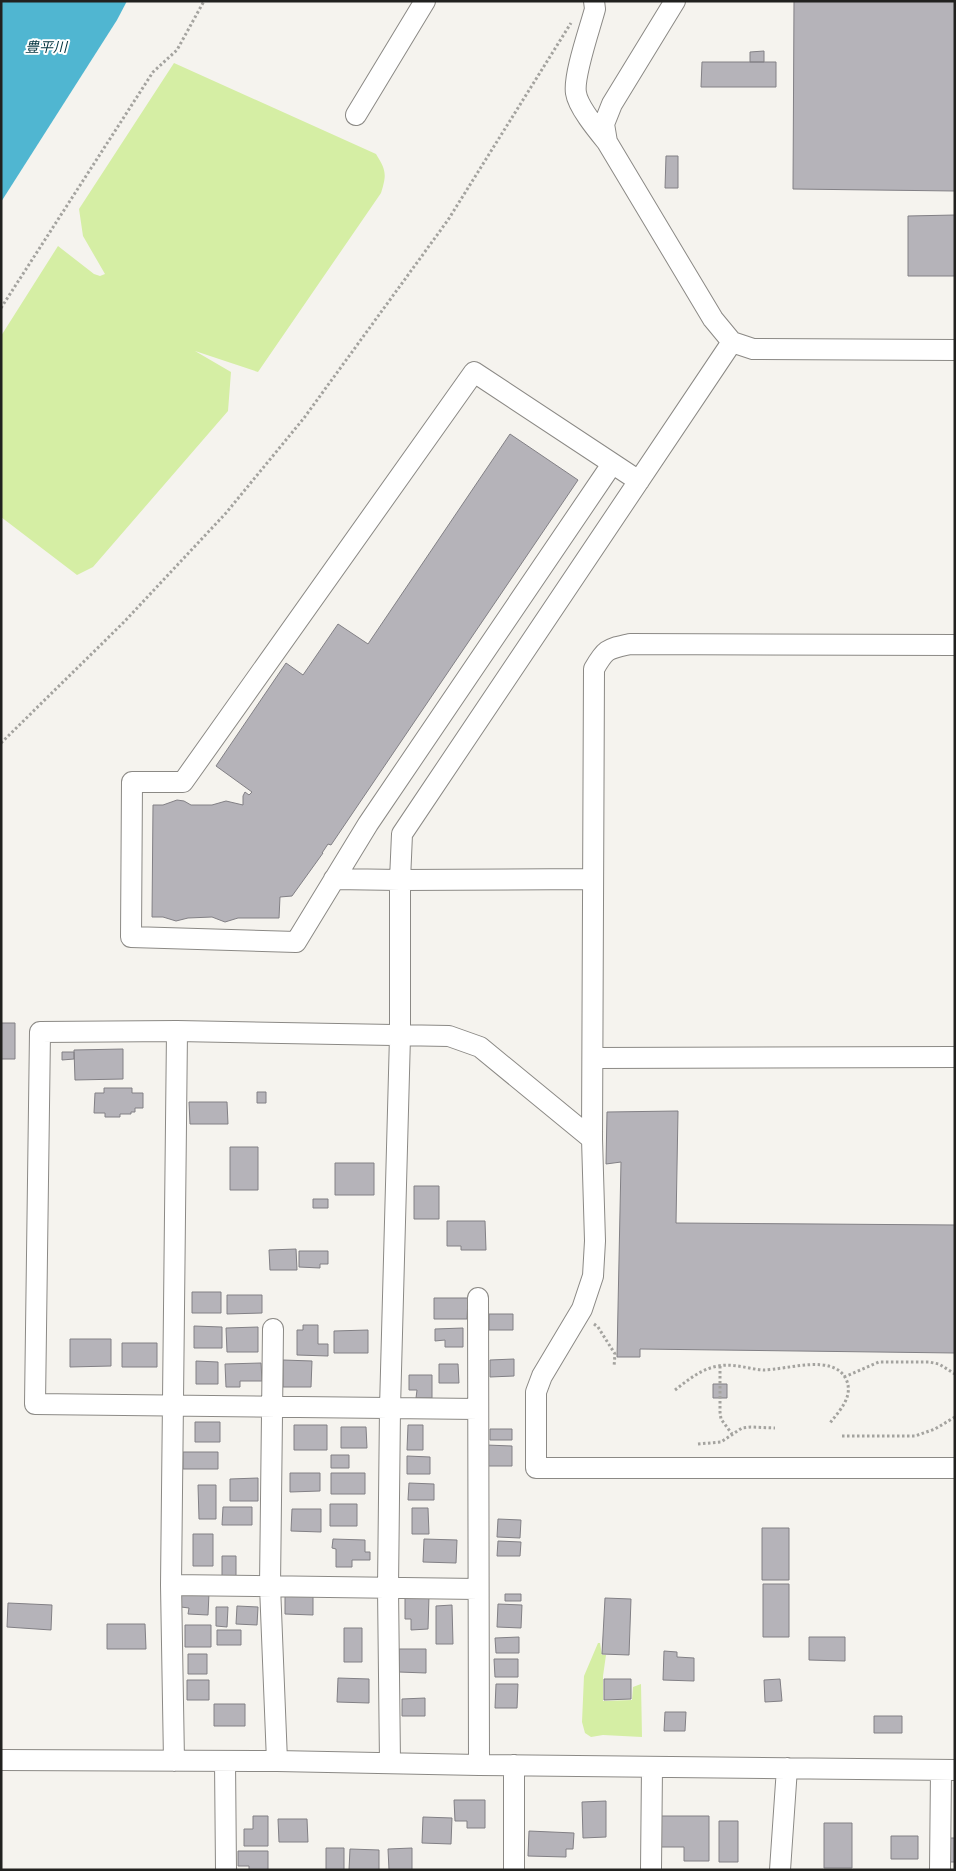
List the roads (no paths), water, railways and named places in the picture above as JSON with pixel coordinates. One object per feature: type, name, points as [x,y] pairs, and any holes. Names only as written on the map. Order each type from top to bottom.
[{"type":"street","points":[[356,115],[425,1]]},
{"type":"street","points":[[594,1],[595,9],[576,79],[576,94],[592,123],[608,142],[713,319],[732,342],[753,349],[955,350]]},
{"type":"street","points":[[608,142],[604,124],[612,104],[675,1]]},
{"type":"street","points":[[390,1763],[388,1588],[390,1408],[400,1036],[400,880],[402,834],[732,342]]},
{"type":"street","points":[[612,464],[368,824],[296,942],[131,937],[132,782],[183,782],[474,372],[639,481]]},
{"type":"street","points":[[955,645],[630,644],[610,649],[602,654],[594,668],[592,1139],[595,1241],[593,1276],[578,1316],[542,1376],[536,1392],[536,1468],[955,1468]]},
{"type":"street","points":[[334,879],[593,879]]},
{"type":"street","points":[[478,1409],[35,1404],[40,1032],[177,1031],[449,1036],[480,1048],[592,1139]]},
{"type":"street","points":[[174,1761],[171,1585],[177,1031]]},
{"type":"street","points":[[593,1058],[955,1057]]},
{"type":"street","points":[[478,1298],[479,1766]]},
{"type":"street","points":[[273,1329],[270,1586],[277,1761]]},
{"type":"street","points":[[171,1585],[478,1589]]},
{"type":"street","points":[[1,1760],[277,1761],[479,1766],[948,1770],[940,1870]]},
{"type":"street","points":[[225,1761],[226,1870]]},
{"type":"street","points":[[514,1765],[514,1870]]},
{"type":"street","points":[[651,1870],[652,1767]]},
{"type":"street","points":[[780,1870],[788,1768]]},
{"type":"water","name":"豊平川","points":[[1,1],[127,1],[117,20],[1,202]]}]
